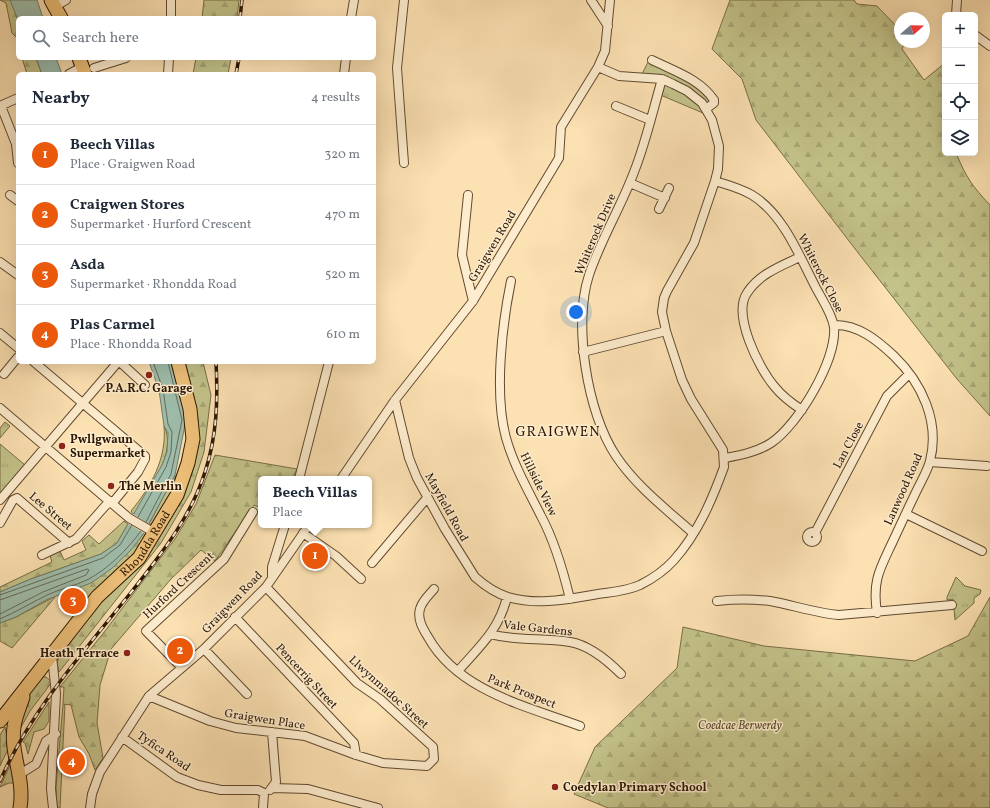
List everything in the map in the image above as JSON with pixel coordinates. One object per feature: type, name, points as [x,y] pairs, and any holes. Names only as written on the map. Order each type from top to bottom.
[{"type":"main road","points":[[59,1],[61,16]]},
{"type":"main road","name":"Rhondda Road","points":[[0,721],[52,656],[97,596],[139,558],[151,531],[177,495],[192,450],[192,425],[190,409],[179,364]]},
{"type":"main road","points":[[20,808],[22,796],[14,728],[27,686]]},
{"type":"street","points":[[171,0],[171,16]]},
{"type":"street","points":[[351,16],[354,0]]},
{"type":"street","points":[[404,0],[397,68],[404,163]]},
{"type":"street","points":[[591,0],[608,26]]},
{"type":"street","name":"Graigwen Road","points":[[343,476],[395,400],[473,301],[559,158],[561,127],[598,67],[605,52],[610,0]]},
{"type":"street","points":[[956,12],[957,0]]},
{"type":"street","points":[[978,37],[990,46]]},
{"type":"street","points":[[74,72],[85,67],[117,60]]},
{"type":"street","points":[[168,72],[169,60]]},
{"type":"street","points":[[344,72],[346,60]]},
{"type":"street","points":[[652,60],[683,75],[704,88],[714,100],[714,103],[707,108]]},
{"type":"street","points":[[458,671],[490,634],[500,620],[511,598],[538,602],[570,599],[628,589],[653,578],[673,561],[693,533],[711,500],[724,467],[725,458],[718,440],[691,399],[682,380],[666,331],[662,312],[664,298],[694,243],[715,181],[718,169],[719,146],[712,120],[707,108],[687,91],[662,80],[620,76],[598,67]]},
{"type":"street","name":"Whiterock Drive","points":[[662,80],[630,183],[589,276],[582,312],[583,352],[593,400],[607,440],[616,456],[640,485],[693,533]]},
{"type":"street","points":[[16,99],[1,106],[13,134],[16,146]]},
{"type":"street","points":[[616,106],[650,120]]},
{"type":"street","name":"Whiterock Close","points":[[715,181],[740,189],[753,196],[764,204],[784,228],[834,325],[834,336],[830,354],[802,410],[781,436],[756,451],[725,458]]},
{"type":"street","points":[[630,183],[665,198]]},
{"type":"street","points":[[659,209],[669,188]]},
{"type":"street","points":[[10,195],[16,200]]},
{"type":"street","points":[[468,195],[462,255],[473,301]]},
{"type":"street","points":[[800,257],[761,278],[746,293],[742,311],[745,328],[766,375],[785,399],[802,410]]},
{"type":"street","points":[[0,262],[16,274]]},
{"type":"street","name":"Hillside View","points":[[511,281],[506,304],[502,355],[501,405],[504,432],[512,458],[522,482],[541,516],[557,551],[570,599]]},
{"type":"street","name":"Lanwood Road","points":[[834,325],[849,327],[870,336],[896,358],[919,386],[930,416],[933,442],[930,462],[878,572],[875,600],[877,613]]},
{"type":"street","points":[[583,352],[666,331]]},
{"type":"street","points":[[0,333],[16,346]]},
{"type":"street","points":[[4,374],[16,359]]},
{"type":"street","points":[[36,364],[144,456],[145,459],[138,472],[76,539],[42,555]]},
{"type":"street","points":[[0,500],[117,364]]},
{"type":"street","points":[[121,364],[145,385]]},
{"type":"street","points":[[299,476],[328,364]]},
{"type":"street","name":"Lan Close","points":[[815,533],[887,396],[909,374]]},
{"type":"street","name":"Mayfield Road","points":[[395,400],[409,458],[427,498],[474,577],[484,585],[511,598]]},
{"type":"street","points":[[0,408],[129,518],[151,531]]},
{"type":"street","points":[[930,462],[987,466]]},
{"type":"street","points":[[349,467],[349,476]]},
{"type":"street","name":"Lee Street","points":[[0,522],[13,500],[17,498],[69,542]]},
{"type":"street","points":[[372,563],[427,498]]},
{"type":"street","name":"Hurford Crescent","points":[[182,668],[146,631],[224,559],[253,512]]},
{"type":"street","points":[[906,514],[982,551]]},
{"type":"street","points":[[272,578],[272,567],[284,528]]},
{"type":"street","name":"Graigwen Road","points":[[90,808],[92,794],[100,772],[149,696],[204,649],[266,587],[307,528]]},
{"type":"street","points":[[303,533],[336,556],[361,579]]},
{"type":"street","name":"Llwynmadoc Street","points":[[266,587],[357,683],[380,699],[433,747],[434,759],[427,766],[383,763],[356,756]]},
{"type":"street","name":"Park Prospect","points":[[434,589],[422,603],[419,611],[421,625],[443,658],[479,687],[580,726]]},
{"type":"street","points":[[717,601],[740,599],[770,601],[824,614],[857,615],[952,606]]},
{"type":"street","name":"Pencerrig Street","points":[[235,617],[354,743],[356,756]]},
{"type":"street","name":"Vale Gardens","points":[[490,634],[509,639],[570,642],[591,650],[610,663],[621,674]]},
{"type":"street","points":[[204,649],[247,694]]},
{"type":"street","points":[[52,656],[55,675],[56,734],[51,789],[53,808]]},
{"type":"street","points":[[39,672],[55,675]]},
{"type":"street","name":"Graigwen Place","points":[[149,696],[210,721],[236,728],[305,736],[356,756]]},
{"type":"street","points":[[272,732],[276,782],[273,788]]},
{"type":"street","points":[[20,774],[33,766],[46,741],[56,734]]},
{"type":"street","name":"Tyfica Road","points":[[122,736],[177,776],[198,785],[220,790],[258,790],[264,792]]},
{"type":"street","points":[[262,808],[264,792],[273,788],[308,789],[378,808]]},
{"type":"green space","points":[[0,0],[11,0],[17,16],[16,37],[12,33],[6,3]]},
{"type":"green space","points":[[204,0],[239,0],[237,16],[202,16]]},
{"type":"green space","points":[[730,0],[854,0],[857,4],[877,6],[894,24],[894,48],[902,48],[924,80],[942,65],[942,156],[957,156],[970,181],[990,205],[990,416],[957,379],[756,120],[742,79],[712,49]]},
{"type":"green space","points":[[23,60],[37,60],[41,72],[26,72]]},
{"type":"green space","points":[[196,60],[231,60],[228,72],[193,72]]},
{"type":"green space","points":[[652,60],[683,75],[714,100],[703,113],[658,94],[662,80],[640,78],[648,62]]},
{"type":"green space","points":[[182,364],[203,364],[211,395],[204,452],[191,492],[161,543],[59,672],[57,663],[60,655],[109,591],[138,565],[196,448],[198,419]]},
{"type":"green space","points":[[5,422],[10,426],[0,438],[0,428]]},
{"type":"green space","points":[[164,426],[167,436],[167,448],[164,460],[153,484],[134,515],[131,511],[151,482],[160,461],[163,449]]},
{"type":"green space","points":[[0,444],[25,465],[0,494]]},
{"type":"green space","points":[[215,455],[297,469],[294,476],[258,476],[258,507],[254,505],[215,561],[201,550],[171,579],[111,649],[100,685],[97,723],[103,758],[95,770],[89,754],[79,737],[71,705],[63,704],[64,687],[60,687],[175,539],[196,504]]},
{"type":"green space","points":[[175,475],[175,480],[167,501],[151,525],[149,524]]},
{"type":"green space","points":[[124,521],[128,524],[117,543],[101,554],[31,579],[0,592],[0,587],[52,562],[50,556],[60,551],[64,560],[86,550],[82,541],[89,535],[99,544]]},
{"type":"green space","points":[[144,533],[146,536],[135,553],[86,600],[81,602],[69,591],[91,581],[101,574],[119,560]]},
{"type":"green space","points":[[956,577],[965,586],[981,590],[980,594],[974,598],[974,603],[955,620],[953,599],[947,600],[947,597]]},
{"type":"green space","points":[[56,596],[12,648],[0,641],[0,623],[16,617]]},
{"type":"green space","name":"Coedcae Berwerdy","points":[[990,597],[990,808],[608,808],[574,794],[595,747],[677,668],[683,627],[764,646],[915,661],[968,636]]},
{"type":"green space","points":[[41,677],[46,677],[52,682],[30,711],[20,729],[23,708],[33,688]]},
{"type":"green space","points":[[49,702],[49,721],[44,729],[34,732],[28,754],[25,743],[23,742]]},
{"type":"green space","points":[[63,704],[65,704],[60,808],[57,808],[56,787]]},
{"type":"green space","points":[[5,727],[9,747],[0,766],[0,735]]},
{"type":"green space","points":[[12,761],[16,783],[9,783],[0,787]]},
{"type":"water","points":[[10,0],[37,0],[42,16],[16,16]]},
{"type":"water","points":[[37,60],[57,60],[61,72],[41,72]]},
{"type":"water","points":[[150,364],[172,364],[186,420],[175,475],[144,533],[131,550],[111,569],[91,583],[46,600],[16,617],[0,623],[0,592],[31,579],[101,554],[117,543],[162,465],[167,452],[168,433],[164,426],[159,390]]},
{"type":"pier","points":[[133,514],[151,525],[145,534],[127,523]]},
{"type":"railway","points":[[240,16],[242,0]]},
{"type":"railway","points":[[236,72],[239,60]]},
{"type":"railway","points":[[0,781],[27,730],[43,705],[60,681],[154,563],[192,504],[205,472],[212,445],[217,404],[216,364]]},
{"type":"place","name":"P.A.R.C. Garage","points":[[149,375]]},
{"type":"place","name":"Pwllgwaun Supermarket","points":[[62,446]]},
{"type":"place","name":"The Merlin","points":[[111,486]]},
{"type":"place","name":"Beech Villas","points":[[315,556]]},
{"type":"place","name":"Asda","points":[[73,601]]},
{"type":"place","name":"Craigwen Stores","points":[[180,651]]},
{"type":"place","name":"Heath Terrace","points":[[127,653]]},
{"type":"place","name":"Plas Carmel","points":[[72,762]]},
{"type":"place","name":"Coedylan Primary School","points":[[555,787]]},
{"type":"district","name":"GRAIGWEN","points":[[558,431]]}]
